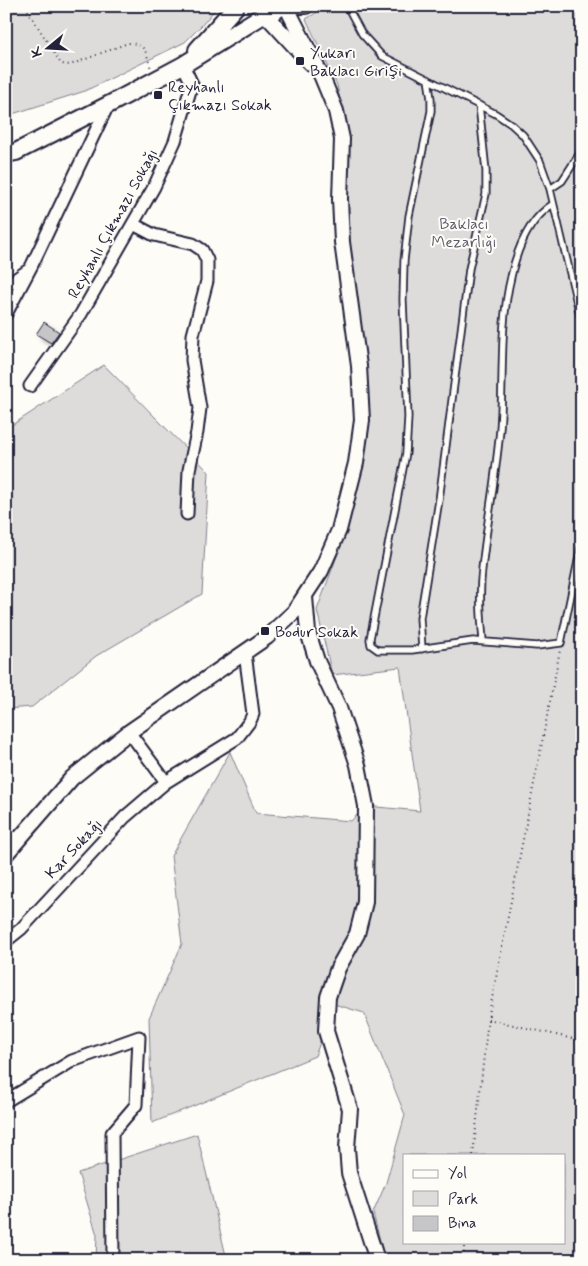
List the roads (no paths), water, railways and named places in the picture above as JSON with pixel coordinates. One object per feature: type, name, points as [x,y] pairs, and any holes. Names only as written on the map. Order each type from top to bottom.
[{"type":"main road","points":[[183,65],[236,6]]},
{"type":"main road","points":[[6,154],[16,152],[183,65],[259,10],[273,13],[281,6]]},
{"type":"street","points":[[6,854],[13,838],[72,778],[129,732],[267,638],[294,612],[321,571],[339,530],[356,463],[362,420],[359,366],[342,242],[340,199],[342,139],[336,110],[322,77],[286,6]]},
{"type":"street","points":[[301,6],[306,6]]},
{"type":"street","points":[[259,10],[322,77]]},
{"type":"street","name":"Reyhanlı Çıkmazı Sokağı","points":[[30,386],[81,314],[154,187],[175,141],[192,84],[183,65]]},
{"type":"street","points":[[6,314],[108,105]]},
{"type":"street","points":[[133,224],[154,235],[193,244],[202,250],[207,260],[207,281],[193,335],[192,360],[200,408],[189,470],[187,514]]},
{"type":"street","points":[[6,286],[30,268]]},
{"type":"street","points":[[305,597],[310,639],[317,661],[339,708],[358,765],[366,806],[365,902],[357,934],[338,968],[328,997],[326,1031],[350,1109],[347,1148],[349,1173],[377,1260]]},
{"type":"street","name":"Kar Sokağı","points":[[6,940],[21,929],[124,817],[166,782],[237,738],[253,714],[245,653]]},
{"type":"street","points":[[129,732],[166,782]]},
{"type":"street","points":[[6,1101],[72,1061],[139,1037],[136,1105],[112,1133],[113,1260]]},
{"type":"lane","points":[[347,6],[362,34],[372,47],[393,62],[479,105],[511,124],[523,135],[540,161],[550,189],[582,324]]},
{"type":"lane","points":[[428,79],[432,111],[409,216],[404,261],[403,290],[408,417],[406,453],[370,639],[371,645],[378,650],[422,648],[483,641],[537,646],[561,643],[582,542]]},
{"type":"lane","points":[[422,648],[420,618],[439,500],[469,269],[486,194],[486,172],[479,105]]},
{"type":"lane","points":[[550,189],[562,181],[582,150]]},
{"type":"lane","points":[[483,641],[482,569],[500,432],[505,316],[508,290],[514,266],[526,233],[537,217],[553,204]]},
{"type":"place","name":"Yukarı Baklacı Girişi","points":[[300,61]]},
{"type":"place","name":"Reyhanlı Çıkmazı Sokak","points":[[158,95]]},
{"type":"place","name":"Bodur Sokak","points":[[265,631]]},
{"type":"park label","name":"Baklacı Mezarlığı","points":[[464,232]]}]
